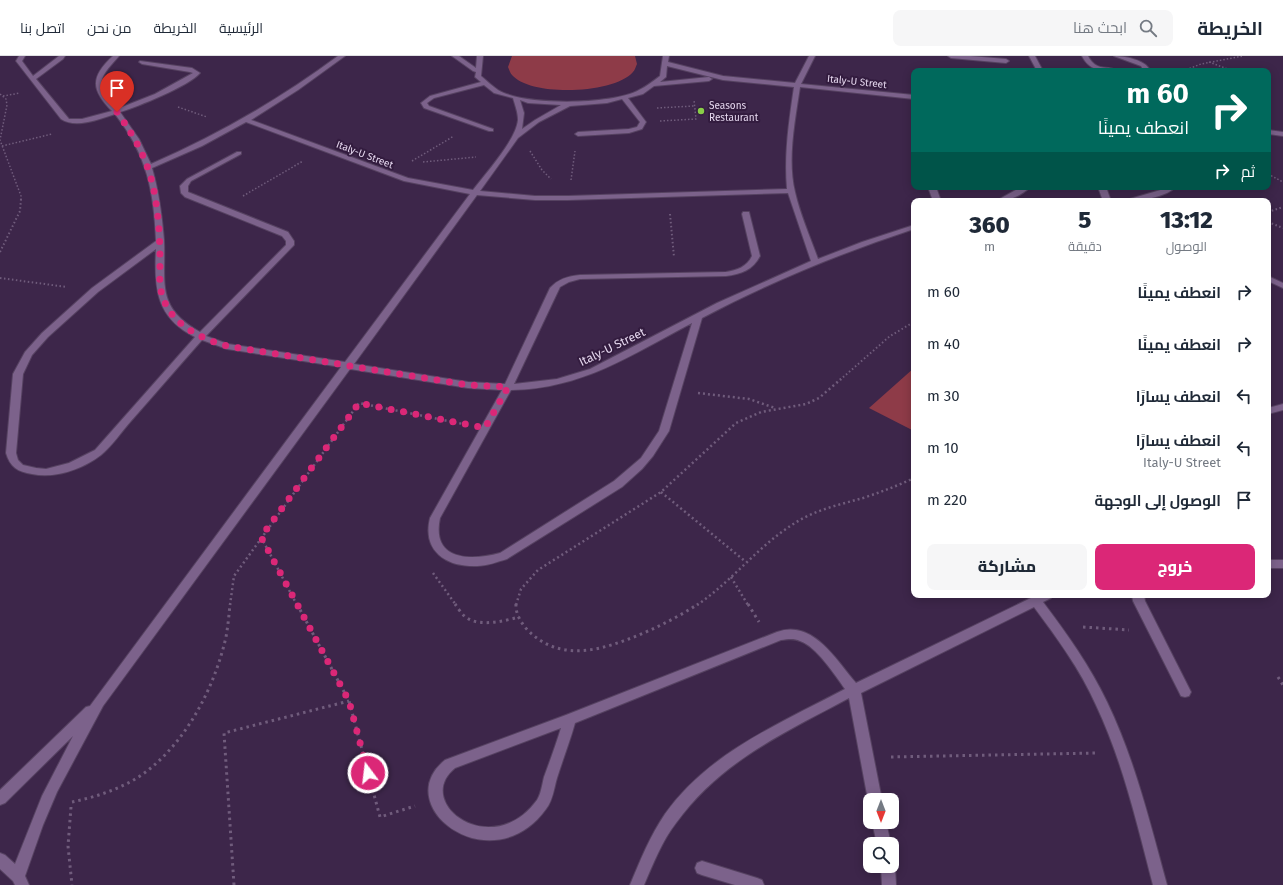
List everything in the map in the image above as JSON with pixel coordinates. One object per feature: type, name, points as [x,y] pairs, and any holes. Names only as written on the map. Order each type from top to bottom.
[{"type":"street","points":[[22,56],[20,61],[66,120],[77,121],[117,112],[153,98],[197,73],[192,70],[142,62]]},
{"type":"street","points":[[34,78],[62,56]]},
{"type":"street","name":"Italy-U Street","points":[[116,56],[103,69],[98,83],[102,96],[117,112],[136,139],[148,167],[156,202],[160,242],[160,286],[165,304],[171,314],[180,323],[200,337],[227,346],[468,385],[508,387],[549,384],[601,368],[698,316],[815,262],[856,246],[911,228]]},
{"type":"street","points":[[148,167],[202,144],[234,127],[300,87],[342,56]]},
{"type":"street","points":[[455,56],[475,70],[484,83],[503,94],[516,99],[567,105],[597,103],[624,97],[641,91],[654,84],[662,77],[667,69],[666,56]]},
{"type":"street","points":[[475,70],[476,63],[480,56]]},
{"type":"street","points":[[812,56],[797,86],[789,151],[791,191],[815,262]]},
{"type":"street","points":[[951,56],[1006,61]]},
{"type":"street","points":[[1032,56],[1039,68]]},
{"type":"street","points":[[1085,56],[1087,62],[1093,67],[1099,68]]},
{"type":"street","points":[[1117,56],[1146,68]]},
{"type":"street","name":"Italy-U Street","points":[[667,64],[724,78],[911,98]]},
{"type":"street","name":"Italy-U Street","points":[[654,84],[724,78]]},
{"type":"street","points":[[484,83],[432,97],[424,103],[426,107],[491,130]]},
{"type":"street","points":[[578,134],[635,130],[640,128],[644,122],[624,97]]},
{"type":"street","points":[[516,99],[520,107],[522,120],[516,137]]},
{"type":"street","points":[[0,799],[40,762],[98,702],[516,137],[537,121],[567,105]]},
{"type":"street","name":"Italy-U Street","points":[[246,120],[390,175],[427,185],[475,193],[535,198],[568,198],[791,191]]},
{"type":"street","points":[[1271,132],[1283,134]]},
{"type":"street","points":[[160,242],[95,290],[45,334],[28,354],[18,374],[11,453],[14,462],[22,468],[35,472],[51,472],[68,468],[84,461],[98,452],[200,337],[290,245],[290,241],[285,234],[185,193],[184,186],[194,176],[239,153]]},
{"type":"street","points":[[1007,198],[1022,190]]},
{"type":"street","points":[[1140,198],[1168,190]]},
{"type":"street","points":[[698,316],[664,431],[657,445],[643,464],[618,484],[503,556],[477,562],[464,561],[452,558],[436,545],[432,536],[432,527],[435,518],[508,387],[554,288],[558,284],[572,278],[580,277],[726,274],[737,272],[747,268],[754,262],[756,256],[746,214]]},
{"type":"street","points":[[1271,280],[1283,286]]},
{"type":"street","points":[[1271,410],[1283,407]]},
{"type":"street","points":[[1271,564],[1283,564]]},
{"type":"street","points":[[637,885],[650,854],[670,819],[694,790],[717,770],[752,744],[854,690],[1042,598]]},
{"type":"street","points":[[1138,598],[1184,692]]},
{"type":"street","points":[[1036,601],[1074,654],[1093,685],[1109,718],[1123,753],[1160,885]]},
{"type":"street","points":[[570,719],[543,803],[522,825],[507,831],[492,834],[470,832],[463,830],[451,822],[442,811],[437,800],[436,786],[438,778],[450,764],[570,719],[770,639],[781,635],[793,634],[805,637],[815,643],[854,690],[874,793]]},
{"type":"street","points":[[20,880],[30,841],[43,807],[98,702]]},
{"type":"street","points":[[0,860],[20,880]]},
{"type":"street","points":[[702,868],[757,885]]},
{"type":"street","points":[[888,873],[889,885]]},
{"type":"path","points":[[1191,68],[1208,62],[1244,56]]},
{"type":"path","points":[[1208,62],[1225,68]]},
{"type":"path","points":[[644,122],[696,119],[692,80]]},
{"type":"path","points":[[0,94],[6,99],[7,105],[0,140],[21,196],[22,204],[0,252]]},
{"type":"path","points":[[153,98],[234,127]]},
{"type":"path","points":[[633,108],[694,106]]},
{"type":"path","points":[[390,175],[474,124]]},
{"type":"path","points":[[568,198],[578,134]]},
{"type":"path","points":[[510,145],[528,148],[548,177],[570,185]]},
{"type":"path","points":[[222,208],[322,149]]},
{"type":"path","points":[[405,166],[459,158],[501,158]]},
{"type":"path","points":[[1271,176],[1283,182]]},
{"type":"path","points":[[668,195],[676,275]]},
{"type":"path","points":[[1271,211],[1283,207]]},
{"type":"path","points":[[1271,223],[1283,228]]},
{"type":"path","points":[[0,278],[95,290]]},
{"type":"path","points":[[911,324],[890,336],[819,398],[806,404],[791,408],[776,408],[754,414],[736,423],[661,492],[538,570],[518,593],[516,610],[523,626],[537,640],[556,648],[578,652],[601,649],[647,632],[672,620],[704,600],[731,577],[771,538],[801,519],[835,505],[894,488],[911,480]]},
{"type":"path","points":[[676,391],[744,398],[776,408]]},
{"type":"path","points":[[72,802],[91,798],[111,791],[129,782],[169,751],[189,724],[204,698],[218,666],[226,636],[234,576],[359,403],[485,428]]},
{"type":"path","points":[[661,492],[746,562]]},
{"type":"path","points":[[261,537],[349,701],[380,817],[437,800]]},
{"type":"path","points":[[452,558],[430,570],[466,618],[490,622],[519,618]]},
{"type":"path","points":[[731,577],[770,639]]},
{"type":"path","points":[[1054,625],[1155,632]]},
{"type":"path","points":[[1278,677],[1283,685]]},
{"type":"path","points":[[234,885],[224,733],[349,701]]},
{"type":"path","points":[[867,758],[1123,753]]},
{"type":"shaded area","points":[[512,56],[635,56],[637,64],[633,72],[623,79],[609,85],[572,90],[554,90],[536,87],[522,82],[512,75],[508,67]]},
{"type":"shaded area","points":[[911,371],[911,429],[869,408]]},
{"type":"place","name":"Seasons Restaurant","points":[[701,111]]},
{"type":"route","points":[[117,112],[136,139],[143,152],[153,184],[160,242],[160,286],[162,298],[171,314],[191,332],[212,342],[227,346],[468,385],[508,387],[485,428],[359,403],[261,537],[349,701],[368,773]]}]
